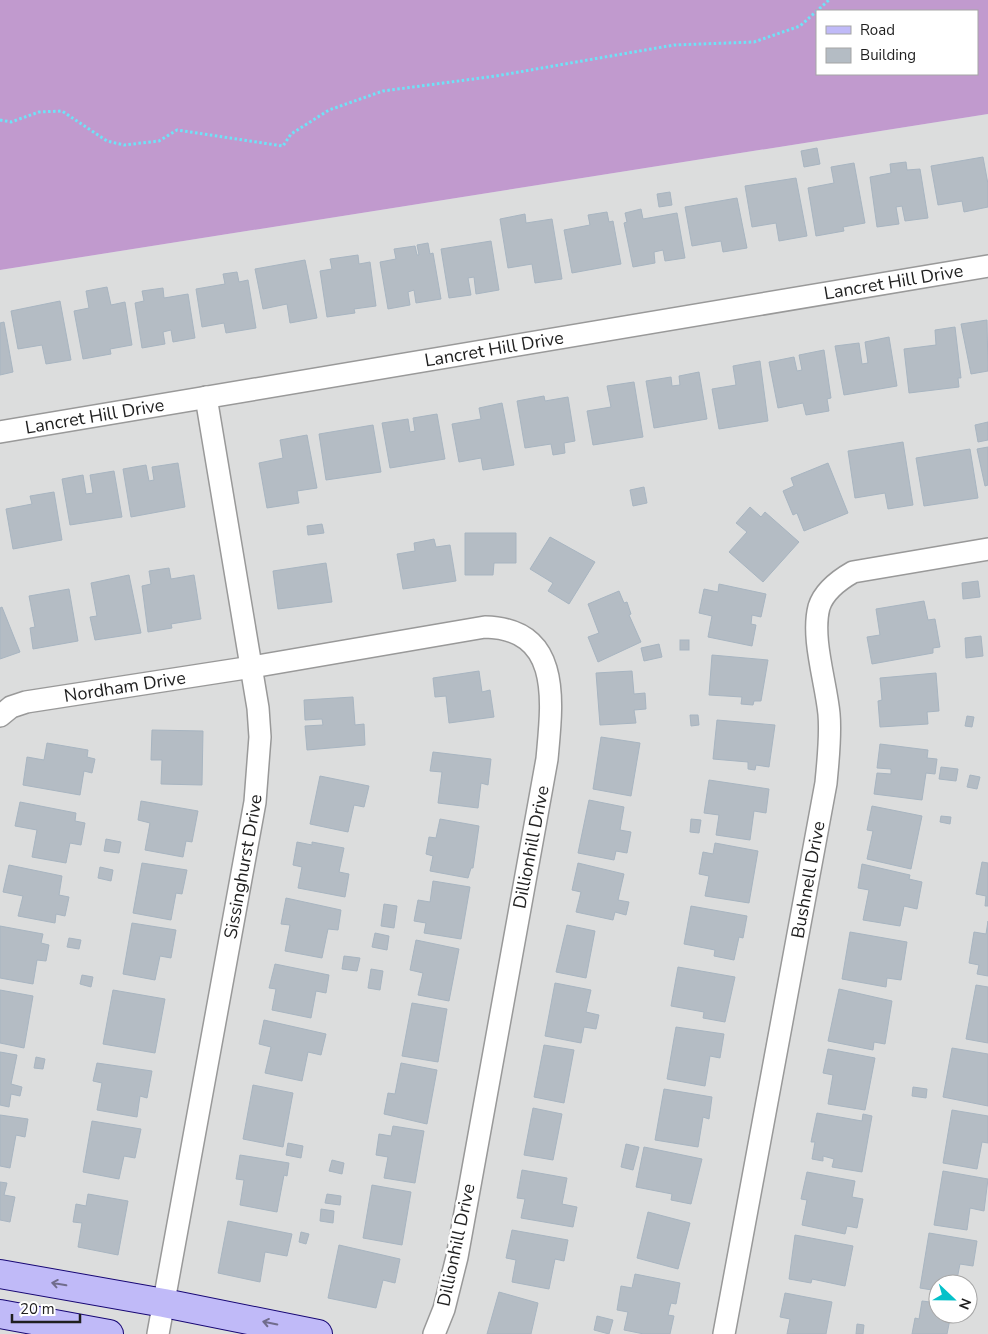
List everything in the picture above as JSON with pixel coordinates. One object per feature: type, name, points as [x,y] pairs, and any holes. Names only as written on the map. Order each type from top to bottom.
[{"type":"main road","points":[[0,1274],[164,1303],[318,1334]]},
{"type":"main road","points":[[0,1314],[109,1334]]},
{"type":"street","name":"Lancret Hill Drive","points":[[0,432],[988,266]]},
{"type":"street","name":"Sissinghurst Drive","points":[[158,1334],[255,802],[260,737],[252,667],[206,397]]},
{"type":"street","name":"Bushnell Drive","points":[[724,1334],[826,783],[829,716],[817,638],[819,606],[828,591],[839,580],[853,572],[988,549]]},
{"type":"street","name":"Dillionhill Drive","points":[[252,667],[485,627],[514,631],[528,640],[538,651],[545,664],[549,681],[550,705],[544,777],[457,1257],[434,1334]]},
{"type":"street","name":"Nordham Drive","points":[[0,716],[11,707],[26,702],[252,667]]},
{"type":"path","points":[[818,10],[829,0]]},
{"type":"path","points":[[0,120],[12,122],[39,112],[62,110],[106,141],[124,145],[159,141],[177,130],[283,146],[290,134],[329,110],[383,91],[496,76],[674,45],[754,42],[800,26],[816,12]]},
{"type":"shaded area","points":[[0,0],[988,0],[988,114],[0,270]]},
{"type":"shaded area","points":[[988,114],[988,1334],[0,1334],[0,270]]},
{"type":"building","points":[[817,148],[820,164],[804,167],[801,151]]},
{"type":"building","points":[[983,157],[988,184],[988,207],[964,212],[962,201],[938,205],[931,166]]},
{"type":"building","points":[[906,162],[907,170],[920,169],[928,218],[905,221],[902,206],[896,207],[899,224],[877,227],[870,177],[891,173],[890,164]]},
{"type":"building","points":[[854,163],[865,223],[843,227],[844,231],[816,236],[808,188],[834,183],[831,167]]},
{"type":"building","points":[[796,178],[807,236],[779,241],[776,223],[752,227],[745,186]]},
{"type":"building","points":[[670,192],[672,205],[659,207],[657,194]]},
{"type":"building","points":[[737,198],[747,248],[723,252],[721,241],[692,246],[685,207]]},
{"type":"building","points":[[641,209],[643,219],[677,213],[685,258],[665,261],[663,250],[654,252],[655,263],[633,267],[624,223],[627,222],[625,213]]},
{"type":"building","points":[[607,212],[609,222],[613,221],[621,264],[572,273],[564,230],[590,225],[588,215]]},
{"type":"building","points":[[525,214],[526,223],[552,219],[562,279],[535,283],[532,264],[508,268],[500,219]]},
{"type":"building","points":[[491,241],[499,290],[476,294],[474,277],[468,278],[471,295],[449,298],[441,249]]},
{"type":"building","points":[[428,243],[430,254],[433,253],[441,299],[416,303],[414,290],[408,292],[410,305],[388,309],[380,262],[396,259],[394,249],[415,246],[417,255],[419,255],[417,245]]},
{"type":"building","points":[[358,255],[359,264],[370,262],[376,306],[354,309],[355,313],[327,317],[320,271],[332,269],[330,259]]},
{"type":"building","points":[[305,260],[317,318],[290,323],[287,304],[263,309],[255,269]]},
{"type":"building","points":[[237,272],[239,282],[248,280],[256,328],[226,333],[224,323],[202,327],[196,289],[225,284],[223,274]]},
{"type":"building","points":[[107,287],[111,305],[125,302],[132,345],[110,349],[111,354],[83,359],[74,311],[89,308],[86,291]]},
{"type":"building","points":[[163,288],[164,298],[188,294],[195,338],[173,342],[171,330],[163,332],[165,344],[142,348],[135,303],[144,301],[142,291]]},
{"type":"building","points":[[60,301],[71,360],[46,364],[42,345],[18,349],[11,311]]},
{"type":"building","points":[[987,320],[988,371],[971,374],[961,324]]},
{"type":"building","points":[[4,322],[13,372],[0,375],[0,323]]},
{"type":"building","points":[[955,327],[961,378],[958,378],[959,387],[909,393],[904,349],[936,345],[935,330]]},
{"type":"building","points":[[889,337],[897,386],[844,395],[835,346],[859,343],[862,364],[868,363],[865,342]]},
{"type":"building","points":[[824,350],[831,398],[827,399],[829,411],[806,415],[803,403],[778,408],[769,362],[794,357],[797,371],[802,370],[799,355]]},
{"type":"building","points":[[760,361],[768,421],[719,429],[712,389],[736,385],[733,366]]},
{"type":"building","points":[[699,372],[707,419],[654,428],[646,381],[671,377],[672,386],[680,385],[679,376]]},
{"type":"building","points":[[634,382],[643,437],[593,445],[587,411],[611,407],[607,386]]},
{"type":"building","points":[[544,396],[545,401],[568,397],[575,441],[564,443],[565,453],[553,455],[551,444],[525,448],[517,401]]},
{"type":"building","points":[[502,403],[514,465],[483,470],[481,458],[459,462],[452,424],[481,419],[479,408]]},
{"type":"building","points":[[437,414],[445,459],[390,468],[382,423],[408,419],[410,432],[415,431],[413,418]]},
{"type":"building","points":[[988,422],[988,440],[978,442],[975,425]]},
{"type":"building","points":[[373,425],[381,472],[326,480],[319,434]]},
{"type":"building","points":[[307,435],[317,488],[297,491],[299,503],[267,508],[259,463],[283,458],[280,440]]},
{"type":"building","points":[[903,442],[913,505],[888,509],[885,493],[855,498],[848,451]]},
{"type":"building","points":[[988,447],[988,485],[985,486],[977,449]]},
{"type":"building","points":[[970,449],[978,498],[924,506],[916,458]]},
{"type":"building","points":[[178,463],[185,507],[131,517],[123,469],[146,465],[149,481],[154,480],[152,467]]},
{"type":"building","points":[[828,463],[848,513],[804,531],[797,513],[793,515],[783,491],[794,486],[791,478]]},
{"type":"building","points":[[114,471],[122,517],[70,525],[62,479],[83,475],[86,494],[93,493],[90,475]]},
{"type":"building","points":[[644,487],[647,503],[633,506],[630,490]]},
{"type":"building","points":[[54,492],[62,540],[13,549],[6,509],[32,504],[30,496]]},
{"type":"building","points":[[750,507],[761,517],[765,512],[799,542],[763,582],[729,552],[747,532],[736,523]]},
{"type":"building","points":[[322,524],[324,533],[308,535],[307,526]]},
{"type":"building","points":[[465,533],[516,533],[516,563],[494,563],[493,575],[465,575]]},
{"type":"building","points":[[550,537],[595,562],[569,604],[548,591],[553,583],[530,569]]},
{"type":"building","points":[[434,539],[436,547],[450,545],[456,581],[403,589],[397,554],[415,551],[414,543]]},
{"type":"building","points":[[326,563],[332,602],[278,609],[273,571]]},
{"type":"building","points":[[169,568],[171,579],[194,575],[201,619],[171,624],[172,628],[148,632],[142,586],[151,584],[149,571]]},
{"type":"building","points":[[129,575],[141,633],[95,640],[90,617],[97,616],[91,583]]},
{"type":"building","points":[[978,581],[980,597],[963,599],[962,583]]},
{"type":"building","points":[[719,584],[766,594],[761,617],[752,615],[751,624],[756,625],[752,646],[708,637],[712,616],[699,613],[704,589],[718,592]]},
{"type":"building","points":[[69,589],[78,641],[33,649],[30,628],[35,627],[29,596]]},
{"type":"building","points":[[619,591],[624,603],[627,602],[631,614],[629,615],[641,642],[598,662],[588,637],[599,633],[588,604]]},
{"type":"building","points":[[924,601],[928,620],[935,619],[940,647],[933,648],[933,653],[872,664],[867,637],[880,635],[876,609]]},
{"type":"building","points":[[2,607],[20,652],[0,659],[0,608]]},
{"type":"building","points":[[981,636],[983,656],[966,658],[965,638]]},
{"type":"building","points":[[680,640],[689,640],[689,650],[680,650]]},
{"type":"building","points":[[659,644],[662,657],[644,661],[641,648]]},
{"type":"building","points":[[712,655],[768,660],[761,701],[754,701],[753,705],[741,704],[742,697],[709,695]]},
{"type":"building","points":[[479,671],[482,692],[490,690],[494,717],[449,723],[446,696],[435,697],[433,678]]},
{"type":"building","points":[[632,671],[634,694],[645,693],[646,709],[634,710],[636,723],[600,725],[596,673]]},
{"type":"building","points":[[936,673],[939,711],[927,712],[928,724],[880,727],[878,701],[882,700],[880,678]]},
{"type":"building","points":[[353,697],[355,725],[364,724],[365,745],[307,750],[305,726],[323,725],[322,719],[305,720],[304,700]]},
{"type":"building","points":[[690,715],[698,715],[699,725],[691,726]]},
{"type":"building","points":[[967,716],[974,717],[972,727],[965,726]]},
{"type":"building","points":[[717,720],[775,725],[769,767],[756,765],[755,770],[748,769],[748,762],[713,759]]},
{"type":"building","points":[[152,730],[203,731],[202,785],[161,784],[162,760],[151,760]]},
{"type":"building","points":[[601,737],[640,743],[631,796],[593,789]]},
{"type":"building","points":[[47,743],[88,750],[87,757],[95,759],[92,773],[84,771],[80,795],[23,785],[27,757],[44,760]]},
{"type":"building","points":[[880,744],[928,750],[927,758],[937,759],[935,774],[926,773],[922,800],[874,794],[877,773],[891,774],[891,769],[877,768]]},
{"type":"building","points":[[433,752],[491,759],[488,785],[481,783],[478,808],[438,803],[442,772],[430,771]]},
{"type":"building","points":[[941,767],[958,769],[956,781],[939,779]]},
{"type":"building","points":[[970,775],[980,777],[977,789],[967,787]]},
{"type":"building","points":[[320,776],[369,786],[364,807],[354,805],[348,832],[310,824]]},
{"type":"building","points":[[709,780],[769,789],[766,813],[754,811],[750,840],[716,835],[719,815],[704,813]]},
{"type":"building","points":[[589,800],[624,807],[620,830],[631,832],[627,853],[616,851],[614,860],[578,853]]},
{"type":"building","points":[[141,801],[198,811],[192,842],[186,841],[183,857],[145,850],[150,823],[138,820]]},
{"type":"building","points":[[20,802],[76,813],[75,821],[85,823],[81,845],[70,843],[66,863],[32,857],[37,830],[15,826]]},
{"type":"building","points":[[872,806],[922,816],[911,869],[867,859],[873,831],[867,830]]},
{"type":"building","points":[[941,816],[951,817],[950,824],[940,822]]},
{"type":"building","points":[[440,819],[479,826],[473,868],[471,868],[468,878],[430,871],[433,856],[426,854],[429,837],[436,838]]},
{"type":"building","points":[[691,819],[701,820],[699,833],[690,832]]},
{"type":"building","points":[[106,839],[121,842],[119,853],[104,851]]},
{"type":"building","points":[[297,842],[312,845],[312,842],[344,848],[339,872],[349,874],[345,897],[298,888],[302,867],[293,865]]},
{"type":"building","points":[[715,843],[758,851],[749,903],[705,896],[709,876],[699,874],[703,852],[713,854]]},
{"type":"building","points":[[982,862],[988,863],[988,906],[985,906],[986,896],[976,894]]},
{"type":"building","points":[[142,863],[187,870],[182,894],[176,893],[171,920],[133,913]]},
{"type":"building","points":[[578,863],[624,874],[618,900],[629,902],[626,915],[615,912],[613,920],[576,912],[581,892],[572,890]]},
{"type":"building","points":[[862,864],[910,875],[909,879],[922,882],[917,909],[904,906],[900,926],[863,920],[869,890],[858,888]]},
{"type":"building","points":[[9,865],[62,876],[59,895],[69,897],[65,916],[56,914],[55,923],[18,916],[23,896],[3,892]]},
{"type":"building","points":[[100,867],[113,870],[111,881],[98,878]]},
{"type":"building","points":[[433,881],[470,887],[461,939],[424,933],[426,923],[414,921],[418,900],[430,902]]},
{"type":"building","points":[[286,898],[341,910],[338,930],[328,929],[322,958],[285,951],[290,925],[281,924]]},
{"type":"building","points":[[384,904],[397,906],[394,928],[381,926]]},
{"type":"building","points":[[691,906],[747,916],[743,938],[739,937],[734,960],[714,956],[715,950],[684,944]]},
{"type":"building","points":[[988,921],[988,976],[977,974],[979,965],[969,963],[974,932],[986,934]]},
{"type":"building","points":[[132,923],[176,930],[171,958],[160,956],[155,980],[123,974]]},
{"type":"building","points":[[567,925],[595,931],[586,978],[556,972]]},
{"type":"building","points":[[0,926],[43,934],[41,943],[49,945],[46,961],[37,960],[33,984],[0,978]]},
{"type":"building","points":[[850,932],[907,942],[901,980],[887,978],[886,987],[842,979]]},
{"type":"building","points":[[375,933],[389,936],[387,950],[372,947]]},
{"type":"building","points":[[69,938],[81,940],[79,949],[67,947]]},
{"type":"building","points":[[416,940],[459,949],[449,1001],[418,995],[423,973],[410,970]]},
{"type":"building","points":[[344,956],[360,958],[357,971],[342,969]]},
{"type":"building","points":[[275,964],[329,975],[326,993],[316,991],[311,1018],[272,1010],[276,989],[269,988]]},
{"type":"building","points":[[678,967],[735,977],[725,1022],[703,1018],[704,1012],[671,1006]]},
{"type":"building","points":[[371,969],[383,971],[380,990],[368,988]]},
{"type":"building","points":[[82,975],[93,977],[91,987],[80,984]]},
{"type":"building","points":[[555,983],[591,990],[586,1012],[599,1015],[596,1029],[584,1027],[581,1043],[545,1036]]},
{"type":"building","points":[[976,985],[988,987],[988,1043],[966,1039]]},
{"type":"building","points":[[839,989],[892,1001],[885,1044],[874,1042],[873,1050],[828,1041]]},
{"type":"building","points":[[0,990],[33,996],[24,1048],[0,1043]]},
{"type":"building","points":[[113,990],[165,999],[155,1053],[103,1044]]},
{"type":"building","points":[[412,1003],[447,1009],[438,1062],[402,1056]]},
{"type":"building","points":[[264,1020],[326,1034],[321,1055],[308,1052],[302,1081],[265,1073],[271,1047],[259,1044]]},
{"type":"building","points":[[676,1027],[724,1034],[720,1058],[710,1056],[705,1086],[667,1079]]},
{"type":"building","points":[[544,1045],[574,1050],[564,1103],[534,1097]]},
{"type":"building","points":[[952,1048],[988,1054],[988,1106],[943,1097]]},
{"type":"building","points":[[828,1049],[875,1058],[865,1110],[828,1104],[833,1075],[823,1073]]},
{"type":"building","points":[[0,1052],[17,1055],[11,1084],[22,1087],[20,1096],[11,1094],[9,1107],[0,1105]]},
{"type":"building","points":[[36,1057],[45,1059],[43,1069],[34,1068]]},
{"type":"building","points":[[97,1063],[152,1071],[147,1098],[140,1096],[137,1117],[97,1110],[102,1083],[93,1081]]},
{"type":"building","points":[[401,1063],[437,1070],[427,1124],[384,1114],[388,1093],[395,1094]]},
{"type":"building","points":[[253,1085],[293,1093],[283,1147],[243,1139]]},
{"type":"building","points":[[913,1087],[927,1089],[926,1098],[912,1096]]},
{"type":"building","points":[[664,1089],[712,1097],[709,1119],[703,1117],[698,1147],[655,1140]]},
{"type":"building","points":[[533,1108],[562,1114],[553,1160],[524,1155]]},
{"type":"building","points":[[952,1110],[988,1116],[988,1143],[982,1142],[977,1169],[943,1163]]},
{"type":"building","points":[[817,1113],[862,1121],[863,1114],[872,1116],[862,1172],[832,1167],[834,1159],[823,1156],[823,1161],[812,1159],[815,1142],[811,1142]]},
{"type":"building","points":[[0,1115],[28,1119],[25,1137],[16,1135],[10,1168],[0,1166]]},
{"type":"building","points":[[92,1121],[141,1129],[135,1158],[124,1156],[119,1179],[83,1172]]},
{"type":"building","points":[[393,1126],[424,1131],[415,1183],[384,1178],[388,1157],[376,1155],[379,1134],[391,1136]]},
{"type":"building","points":[[288,1143],[303,1146],[301,1158],[286,1155]]},
{"type":"building","points":[[626,1144],[639,1147],[633,1170],[621,1167]]},
{"type":"building","points":[[644,1147],[702,1159],[691,1204],[671,1200],[672,1194],[636,1187]]},
{"type":"building","points":[[240,1155],[289,1163],[287,1176],[284,1175],[277,1212],[240,1205],[244,1180],[236,1179]]},
{"type":"building","points":[[332,1160],[344,1163],[342,1174],[329,1171]]},
{"type":"building","points":[[522,1170],[567,1178],[562,1204],[577,1207],[573,1227],[521,1218],[525,1199],[517,1198]]},
{"type":"building","points":[[943,1171],[988,1179],[984,1211],[970,1208],[967,1230],[934,1225]]},
{"type":"building","points":[[807,1172],[855,1181],[852,1197],[863,1199],[857,1228],[847,1226],[845,1234],[802,1225],[807,1200],[801,1199]]},
{"type":"building","points":[[0,1182],[7,1183],[4,1195],[15,1197],[10,1222],[0,1220]]},
{"type":"building","points":[[372,1185],[411,1192],[402,1245],[363,1238]]},
{"type":"building","points":[[88,1194],[128,1201],[118,1255],[78,1247],[82,1223],[73,1222],[76,1204],[86,1206]]},
{"type":"building","points":[[327,1194],[341,1196],[340,1205],[325,1203]]},
{"type":"building","points":[[321,1209],[334,1211],[333,1223],[320,1221]]},
{"type":"building","points":[[648,1212],[690,1223],[678,1269],[637,1258]]},
{"type":"building","points":[[228,1221],[292,1234],[287,1256],[265,1252],[260,1282],[218,1273]]},
{"type":"building","points":[[512,1230],[568,1240],[564,1261],[555,1259],[549,1289],[512,1282],[516,1260],[506,1258]]},
{"type":"building","points":[[301,1232],[309,1234],[306,1244],[299,1242]]},
{"type":"building","points":[[929,1233],[977,1241],[973,1266],[960,1264],[958,1274],[928,1274],[928,1289],[920,1288]]},
{"type":"building","points":[[795,1235],[853,1246],[845,1286],[812,1279],[811,1283],[789,1279]]},
{"type":"building","points":[[339,1245],[400,1259],[395,1283],[383,1280],[376,1308],[328,1298]]},
{"type":"building","points":[[635,1274],[680,1283],[676,1304],[671,1303],[668,1315],[674,1316],[670,1334],[644,1334],[624,1330],[628,1312],[617,1310],[621,1286],[632,1288]]},
{"type":"building","points":[[499,1292],[538,1303],[531,1334],[487,1334]]},
{"type":"building","points":[[785,1293],[832,1302],[826,1334],[787,1334],[790,1319],[780,1317]]},
{"type":"building","points":[[922,1301],[928,1302],[928,1324],[949,1324],[947,1334],[912,1334],[915,1318],[919,1319]]},
{"type":"building","points":[[597,1316],[613,1320],[609,1334],[594,1330]]},
{"type":"building","points":[[857,1324],[864,1325],[863,1334],[856,1334]]}]
